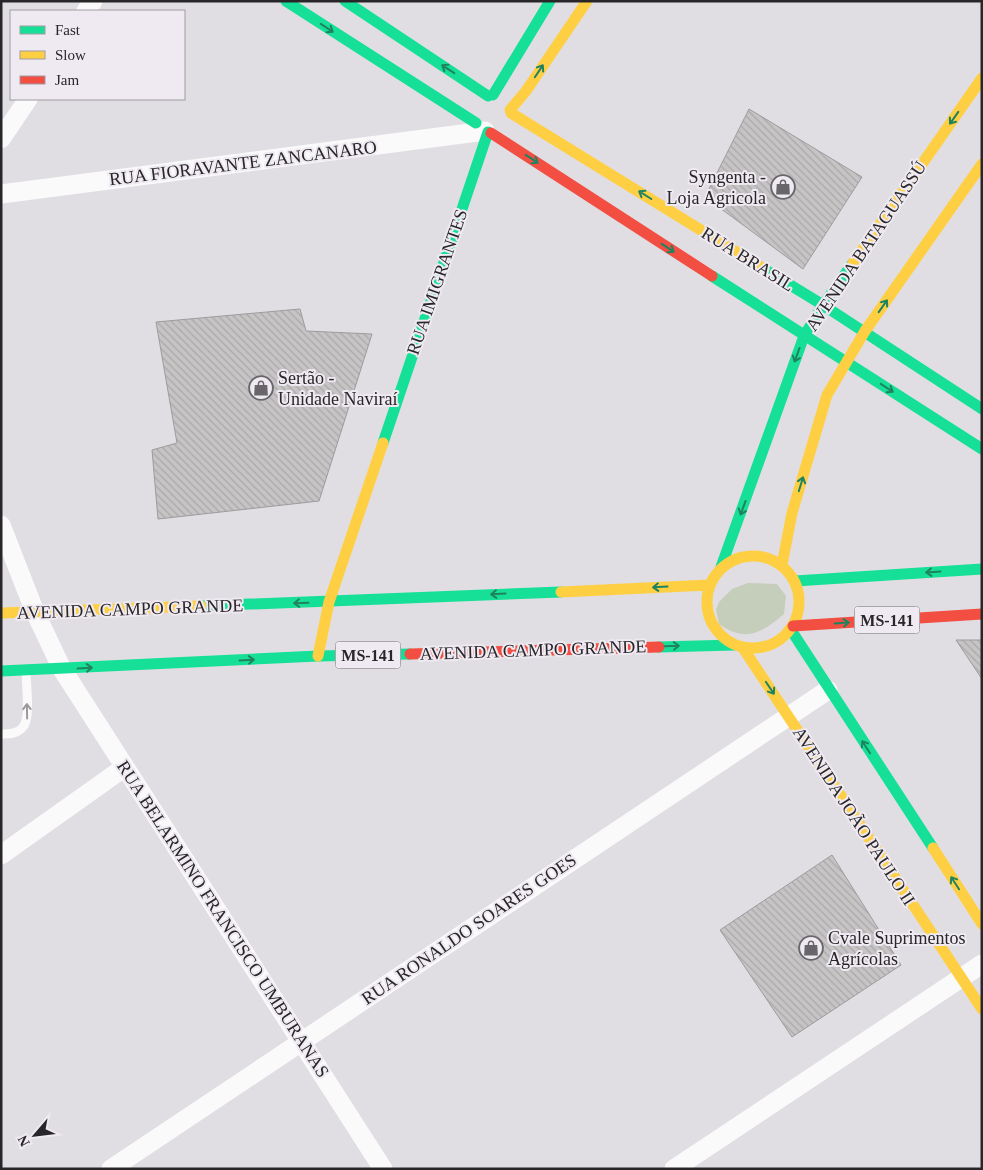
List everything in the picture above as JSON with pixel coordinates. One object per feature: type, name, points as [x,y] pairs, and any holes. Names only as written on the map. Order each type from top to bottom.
[{"type":"street","points":[[286,1],[982,449]]},
{"type":"street","points":[[346,1],[484,100],[504,100],[510,111]]},
{"type":"street","points":[[485,130],[474,112],[500,82],[550,1]]},
{"type":"street","points":[[485,130],[505,128],[509,122],[510,111],[526,91],[587,1]]},
{"type":"street","name":"AVENIDA BATAGUASSÚ","points":[[721,567],[804,336],[823,305],[982,78]]},
{"type":"street","points":[[1,139],[27,100]]},
{"type":"street","name":"RUA BRASIL","points":[[510,111],[865,331],[982,409]]},
{"type":"street","name":"RUA FIORAVANTE ZANCANARO","points":[[1,194],[485,130]]},
{"type":"street","name":"RUA IMIGRANTES","points":[[318,656],[328,602],[485,130]]},
{"type":"street","points":[[782,565],[792,513],[827,395],[865,331],[982,164]]},
{"type":"street","name":"RUA BELARMINO FRANCISCO UMBURANAS","points":[[1,525],[35,612],[62,669],[383,1169]]},
{"type":"street","points":[[740,556],[762,556],[782,565],[795,581],[799,592],[800,604],[798,615],[792,628],[778,642],[761,648],[739,646],[720,635],[710,620],[706,603],[709,585],[721,567],[740,556]]},
{"type":"street","points":[[795,581],[982,569]]},
{"type":"street","name":"AVENIDA CAMPO GRANDE","points":[[1,613],[328,602],[709,585]]},
{"type":"street","name":"MS-141","points":[[792,628],[982,614]]},
{"type":"street","points":[[792,628],[828,690],[982,924]]},
{"type":"street","name":"AVENIDA CAMPO GRANDE","points":[[1,671],[318,656],[739,646]]},
{"type":"street","name":"AVENIDA JOÃO PAULO II","points":[[739,646],[788,716],[982,1009]]},
{"type":"street","name":"RUA RONALDO SOARES GOES","points":[[110,1169],[828,690]]},
{"type":"street","points":[[1,855],[125,767]]},
{"type":"street","points":[[674,1169],[982,964]]},
{"type":"lane","points":[[1,734],[14,733],[23,728],[27,720],[26,670]]},
{"type":"green space","points":[[748,583],[777,584],[786,596],[784,614],[761,631],[745,634],[737,633],[719,624],[716,610],[719,602],[732,589]]},
{"type":"building","name":"Syngenta - Loja Agricola","points":[[749,109],[862,177],[803,269],[705,197]]},
{"type":"building","name":"Sertão - Unidade Naviraí","points":[[300,309],[306,331],[372,334],[319,501],[158,519],[152,450],[177,443],[156,322]]},
{"type":"building","points":[[956,640],[982,640],[982,679]]},
{"type":"building","name":"Cvale Suprimentos Agrícolas","points":[[832,855],[901,965],[792,1037],[720,930]]},
{"type":"traffic: fast","points":[[286,1],[476,123]]},
{"type":"traffic: fast","points":[[345,1],[488,96]]},
{"type":"traffic: fast","points":[[493,95],[550,1]]},
{"type":"traffic: fast","points":[[383,443],[488,132]]},
{"type":"traffic: fast","points":[[721,567],[804,336],[823,305],[853,263]]},
{"type":"traffic: fast","points":[[764,269],[823,305],[982,409]]},
{"type":"traffic: fast","points":[[712,276],[982,449]]},
{"type":"traffic: fast","points":[[795,581],[982,569]]},
{"type":"traffic: fast","points":[[201,606],[561,592]]},
{"type":"traffic: fast","points":[[791,630],[933,848]]},
{"type":"traffic: fast","points":[[659,647],[735,645]]},
{"type":"traffic: fast","points":[[1,671],[318,656],[410,654]]},
{"type":"traffic: slow","points":[[510,110],[526,91],[587,1]]},
{"type":"traffic: slow","points":[[853,263],[982,78]]},
{"type":"traffic: slow","points":[[511,113],[764,269]]},
{"type":"traffic: slow","points":[[782,565],[792,513],[827,395],[865,331],[982,164]]},
{"type":"traffic: slow","points":[[318,656],[329,602],[383,443]]},
{"type":"traffic: slow","points":[[753,556],[771,559],[786,569],[796,584],[799,602],[796,620],[786,635],[771,645],[753,648],[735,645],[720,635],[710,620],[707,602],[710,584],[720,569],[735,559],[753,556]]},
{"type":"traffic: slow","points":[[561,592],[709,585]]},
{"type":"traffic: slow","points":[[1,613],[201,606]]},
{"type":"traffic: slow","points":[[743,648],[982,1009]]},
{"type":"traffic: slow","points":[[933,848],[982,924]]},
{"type":"traffic: jam","points":[[491,133],[712,276]]},
{"type":"traffic: jam","points":[[793,626],[982,614]]},
{"type":"traffic: jam","points":[[410,654],[659,647]]},
{"type":"place","name":"Syngenta - Loja Agricola","points":[[783,187]]},
{"type":"place","name":"Sertão - Unidade Naviraí","points":[[261,388]]},
{"type":"place","name":"Cvale Suprimentos Agrícolas","points":[[811,948]]}]
